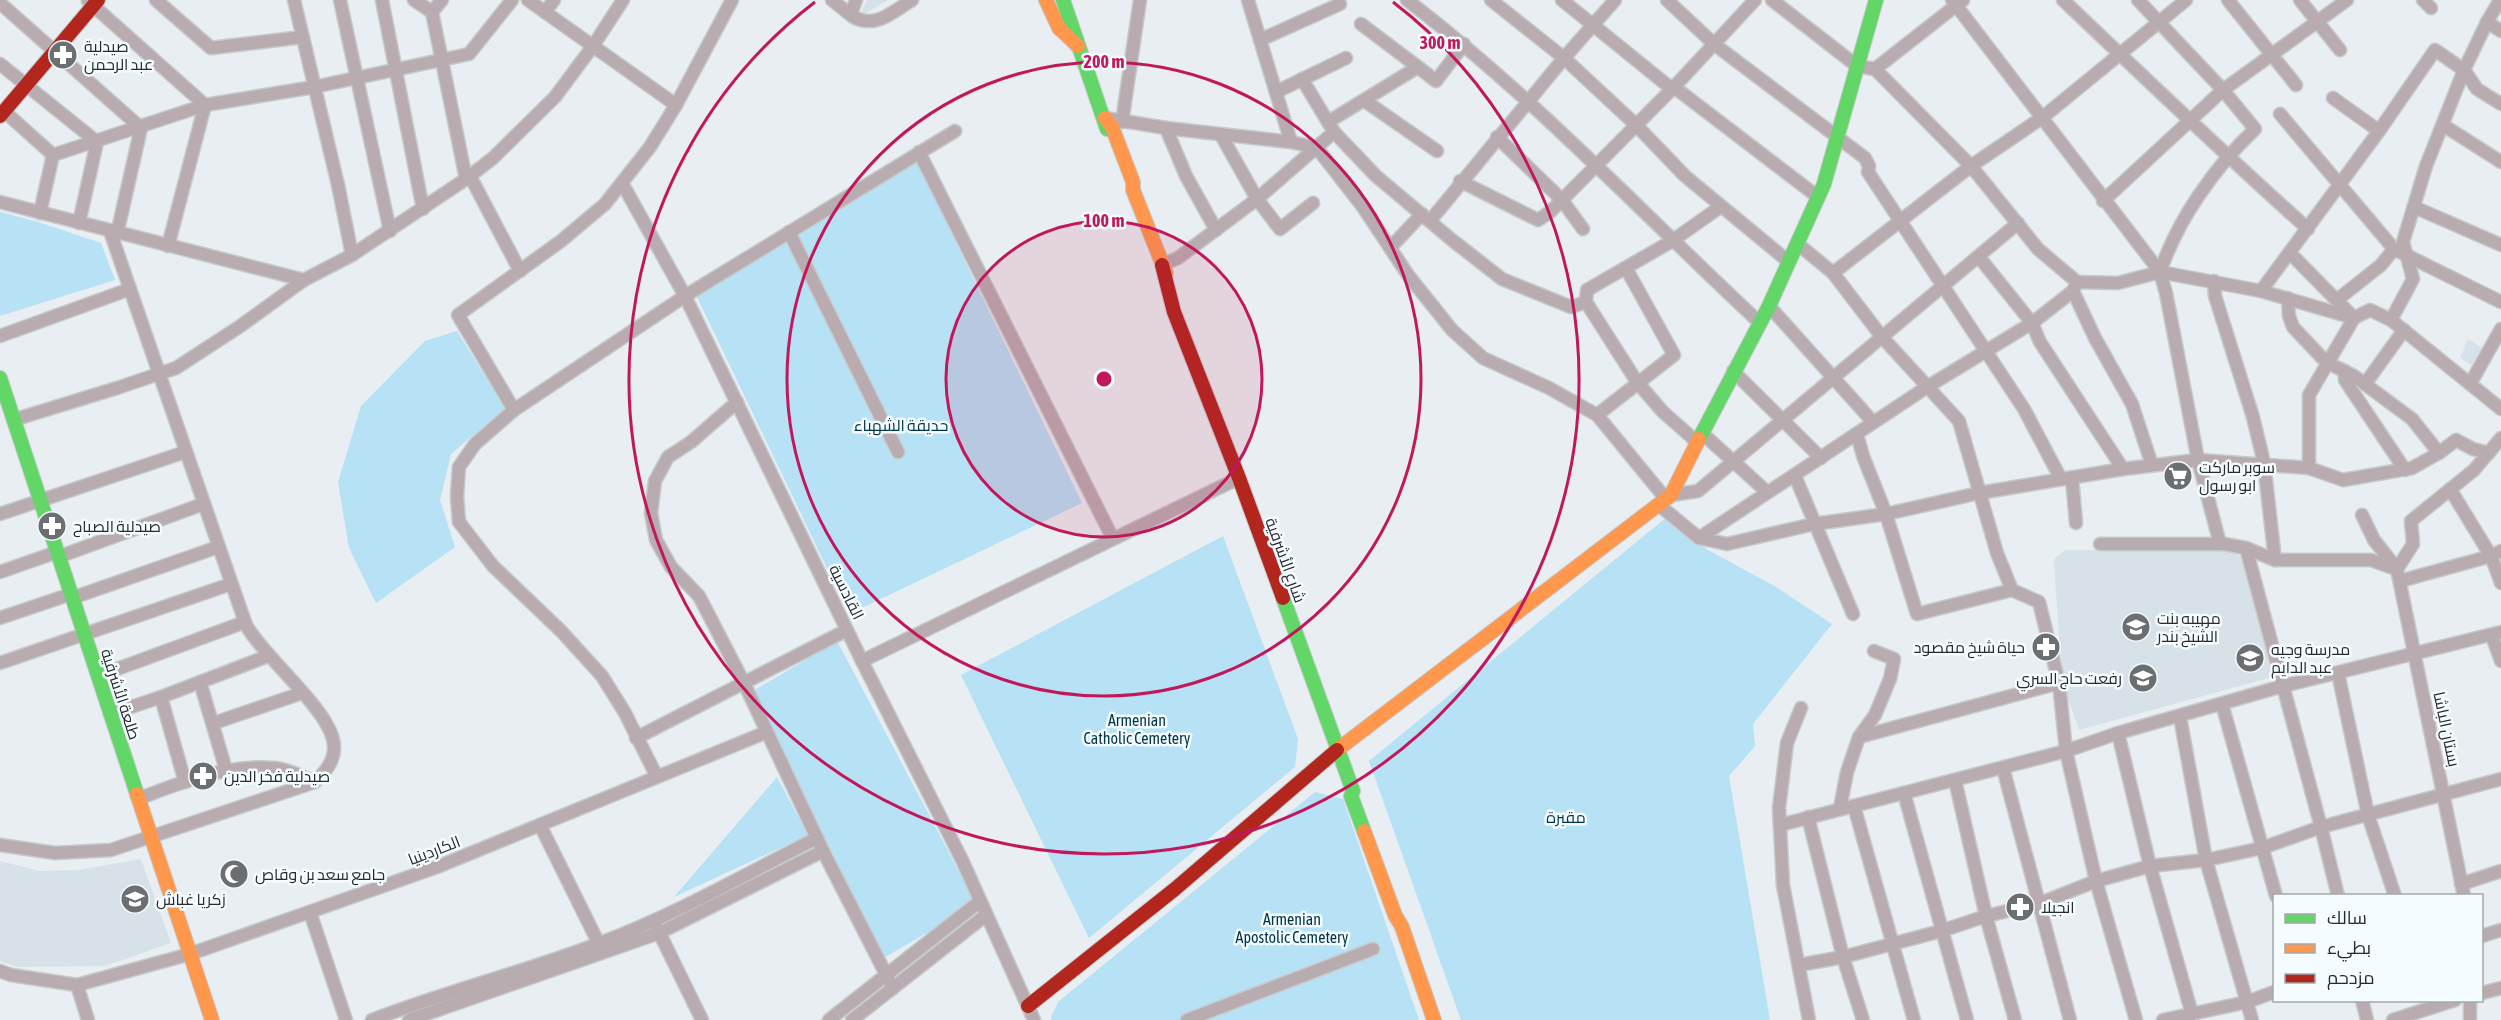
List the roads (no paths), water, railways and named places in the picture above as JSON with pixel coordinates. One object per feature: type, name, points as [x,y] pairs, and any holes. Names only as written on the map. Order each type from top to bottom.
[{"type":"street","points":[[156,0],[211,48],[303,37]]},
{"type":"street","points":[[294,0],[338,185],[352,255]]},
{"type":"street","points":[[340,0],[390,231]]},
{"type":"street","points":[[382,0],[423,209]]},
{"type":"street","points":[[414,0],[432,12],[468,178],[519,271]]},
{"type":"street","points":[[432,12],[442,0]]},
{"type":"street","points":[[53,155],[141,128],[205,105],[314,87],[469,54],[512,0]]},
{"type":"street","points":[[528,0],[676,105]]},
{"type":"street","points":[[545,12],[554,0]]},
{"type":"street","points":[[13,420],[176,368],[304,280],[352,255],[423,209],[494,158],[555,97],[593,46],[623,0]]},
{"type":"street","points":[[514,410],[458,315],[561,241],[605,204],[650,147],[676,105],[732,0]]},
{"type":"street","points":[[832,0],[865,23],[874,22],[912,0]]},
{"type":"street","points":[[852,16],[856,0]]},
{"type":"street","name":"شارع الأشرفية","points":[[1046,0],[1059,28],[1078,46]]},
{"type":"street","name":"شارع الأشرفية","points":[[1063,0],[1075,28],[1078,46],[1105,118],[1112,128],[1133,182],[1133,190],[1162,265],[1174,312],[1239,478],[1353,791],[1401,912],[1402,927],[1434,1020]]},
{"type":"street","points":[[1122,122],[1140,0]]},
{"type":"street","points":[[1248,0],[1291,142]]},
{"type":"street","points":[[1407,0],[1464,44],[1528,101],[1760,323]]},
{"type":"street","points":[[1491,0],[1564,58],[1636,125],[1685,176],[1789,262]]},
{"type":"street","points":[[1562,0],[1667,85],[1674,87],[1818,197]]},
{"type":"street","points":[[1390,248],[1426,218],[1460,181],[1615,0]]},
{"type":"street","points":[[1667,0],[1714,44],[1865,158],[1869,166],[1868,172],[1945,285],[1984,351],[2024,409],[2066,478],[2076,524]]},
{"type":"street","points":[[1460,181],[1538,220],[1550,212],[1674,87],[1755,0]]},
{"type":"street","points":[[1772,0],[1857,66],[1875,69],[1971,166],[2043,255],[2075,287],[2095,338],[2132,404],[2152,465]]},
{"type":"street","points":[[1666,500],[1769,306],[1818,197],[1876,0]]},
{"type":"street","points":[[2063,0],[2190,119],[2227,157],[2308,229]]},
{"type":"street","points":[[2138,0],[2158,24],[2223,90],[2255,129],[2227,157],[2168,248],[2160,272]]},
{"type":"street","points":[[1833,273],[1971,166],[2043,117],[2186,0]]},
{"type":"street","points":[[2228,0],[2296,85]]},
{"type":"street","points":[[2300,0],[2340,50]]},
{"type":"street","points":[[2103,201],[2223,90],[2347,0]]},
{"type":"street","points":[[2391,320],[2413,279],[2403,242],[2426,166],[2464,70],[2500,0]]},
{"type":"street","points":[[53,155],[2,113],[56,52],[93,2],[205,105]]},
{"type":"street","points":[[1875,69],[1957,2],[2103,201],[2160,272],[2198,460],[2220,544]]},
{"type":"street","points":[[0,3],[141,128]]},
{"type":"street","points":[[1260,40],[1340,4]]},
{"type":"street","points":[[2487,22],[2501,31]]},
{"type":"street","points":[[1361,24],[1436,81],[1464,44]]},
{"type":"street","points":[[2261,291],[2379,131],[2435,50],[2464,70],[2477,88],[2501,104]]},
{"type":"street","points":[[1276,92],[1346,58]]},
{"type":"street","points":[[0,64],[96,142]]},
{"type":"street","points":[[1162,265],[1178,258],[1257,199],[1317,148],[1331,127],[1365,101],[1418,67]]},
{"type":"street","points":[[1302,80],[1331,127],[1376,176],[1502,279],[1571,307],[1586,302]]},
{"type":"street","points":[[2333,98],[2379,131]]},
{"type":"street","points":[[1365,101],[1437,151]]},
{"type":"street","points":[[168,246],[205,105]]},
{"type":"street","points":[[2280,114],[2394,249],[2501,302]]},
{"type":"street","points":[[1105,118],[1166,128],[1291,142],[1317,148],[1452,330],[1483,358],[1549,388],[1597,415],[1699,538],[1727,544],[1814,524],[1886,514],[1979,493],[2123,469],[2198,460],[2309,468],[2343,480],[2405,470],[2439,453],[2456,440],[2472,449],[2489,453]]},
{"type":"street","points":[[2443,125],[2501,162]]},
{"type":"street","points":[[0,845],[32,851],[82,853],[111,850],[315,782],[325,772],[332,759],[334,747],[332,733],[324,718],[255,642],[245,622],[130,289],[113,232],[141,128]]},
{"type":"street","points":[[1166,128],[1186,176],[1216,230]]},
{"type":"street","points":[[657,777],[625,713],[602,676],[561,631],[494,566],[459,522],[457,496],[459,467],[475,444],[514,410],[685,296],[955,131]]},
{"type":"street","points":[[1221,135],[1257,199],[1280,229],[1313,203]]},
{"type":"street","points":[[1497,137],[1562,200],[1583,229]]},
{"type":"street","points":[[79,223],[96,142]]},
{"type":"street","points":[[919,152],[1113,539]]},
{"type":"street","points":[[40,213],[53,155]]},
{"type":"street","name":"القادسية","points":[[622,183],[685,296],[862,662],[963,862],[1031,1016]]},
{"type":"street","points":[[0,202],[304,280]]},
{"type":"street","points":[[1720,207],[1672,241],[1587,290],[1586,302],[1637,382],[1664,412],[1734,461],[1767,492]]},
{"type":"street","points":[[2414,207],[2501,244]]},
{"type":"street","points":[[1031,1016],[1338,750],[1666,500],[1698,491],[2018,223]]},
{"type":"street","points":[[789,232],[898,452]]},
{"type":"street","points":[[1798,244],[1833,273],[1882,338],[1959,421],[1996,553],[2012,590]]},
{"type":"street","points":[[2337,300],[2381,265],[2394,249]]},
{"type":"street","points":[[2290,253],[2354,318]]},
{"type":"street","points":[[1979,257],[2032,322],[2040,342],[2123,469]]},
{"type":"street","points":[[1597,415],[1674,355],[1626,268]]},
{"type":"street","points":[[1699,538],[1927,387],[2032,322],[2075,287],[2118,283],[2160,272],[2261,291],[2354,318]]},
{"type":"street","points":[[2214,282],[2215,296],[2253,417],[2264,464],[2275,560]]},
{"type":"street","points":[[0,336],[130,289]]},
{"type":"street","points":[[2288,298],[2289,316],[2293,327],[2326,362],[2365,384],[2412,419],[2439,453]]},
{"type":"street","points":[[1769,306],[1874,422]]},
{"type":"street","points":[[2309,468],[2309,394],[2354,318],[2370,310],[2391,320],[2501,409]]},
{"type":"street","points":[[2470,384],[2501,329]]},
{"type":"street","points":[[2365,384],[2404,330]]},
{"type":"street","points":[[1733,371],[1821,458]]},
{"type":"street","points":[[2345,371],[2345,380],[2405,470]]},
{"type":"street","name":"طلعة الأشرفية","points":[[0,378],[212,1020]]},
{"type":"street","points":[[736,402],[691,442],[668,456],[655,481],[651,513],[656,540],[671,567],[699,596],[744,683],[823,851],[893,988]]},
{"type":"street","points":[[1857,434],[1886,514],[1917,614],[2012,590],[2038,602],[2059,683],[2066,751],[2096,881],[2136,1020]]},
{"type":"street","points":[[2398,575],[2413,544],[2410,521],[2474,470],[2501,438]]},
{"type":"street","points":[[0,514],[185,452]]},
{"type":"street","points":[[1795,476],[1853,614]]},
{"type":"street","points":[[862,662],[1239,478]]},
{"type":"street","points":[[2450,489],[2496,554],[2501,583]]},
{"type":"street","points":[[0,572],[203,504]]},
{"type":"street","points":[[2362,516],[2374,540],[2398,575]]},
{"type":"street","points":[[2100,544],[2220,544],[2246,548],[2275,560],[2371,560],[2398,575],[2496,554]]},
{"type":"street","points":[[0,618],[218,547]]},
{"type":"street","points":[[2246,548],[2338,894]]},
{"type":"street","name":"بستان الباشا","points":[[2398,575],[2462,890]]},
{"type":"street","points":[[0,663],[231,584]]},
{"type":"street","points":[[98,676],[245,622]]},
{"type":"street","points":[[636,738],[847,630]]},
{"type":"street","points":[[1780,825],[2066,751],[2118,733],[2283,686],[2497,634],[2501,660]]},
{"type":"street","points":[[1840,808],[1847,772],[1859,737],[1875,715],[1890,679],[1894,659],[1874,651]]},
{"type":"street","points":[[110,714],[162,697],[268,656]]},
{"type":"street","points":[[2338,673],[2368,815],[2394,894]]},
{"type":"street","points":[[200,682],[214,723],[226,770]]},
{"type":"street","points":[[1859,737],[2059,683]]},
{"type":"street","points":[[214,723],[302,693]]},
{"type":"street","points":[[162,697],[185,782]]},
{"type":"street","points":[[2222,704],[2275,894]]},
{"type":"street","points":[[1800,708],[1787,743],[1779,808],[1783,885],[1809,1020]]},
{"type":"street","points":[[2180,717],[2206,860],[2252,1020]]},
{"type":"street","name":"الكاردينيا","points":[[0,971],[11,975],[77,985],[190,954],[437,867],[767,732]]},
{"type":"street","points":[[2118,733],[2150,866],[2192,1014]]},
{"type":"street","points":[[138,799],[226,770],[276,768],[315,782]]},
{"type":"street","points":[[2003,768],[2070,1020]]},
{"type":"street","points":[[1799,965],[1843,957],[1941,931],[1986,916],[2038,904],[2096,881],[2150,866],[2206,860],[2262,848],[2321,827],[2501,779]]},
{"type":"street","points":[[1955,780],[1986,916],[2015,1020]]},
{"type":"street","points":[[1904,793],[1967,1020]]},
{"type":"street","points":[[1854,806],[1914,1020]]},
{"type":"street","points":[[1808,817],[1843,957],[1863,1020]]},
{"type":"street","points":[[540,825],[601,949]]},
{"type":"street","points":[[656,927],[817,838]]},
{"type":"street","points":[[409,1020],[656,927],[823,851]]},
{"type":"street","points":[[2462,890],[2501,871]]},
{"type":"street","points":[[829,1020],[980,902]]},
{"type":"street","points":[[310,912],[346,1020]]},
{"type":"street","points":[[852,1020],[986,915]]},
{"type":"street","points":[[656,927],[702,1020]]},
{"type":"street","points":[[2483,935],[2501,930]]},
{"type":"street","points":[[372,1020],[432,997],[601,949]]},
{"type":"street","points":[[1187,1020],[1373,949]]},
{"type":"street","points":[[77,985],[88,1020]]},
{"type":"street","points":[[2483,992],[2501,988]]},
{"type":"street","points":[[2163,1020],[2247,1002],[2273,992]]},
{"type":"street","points":[[2362,1002],[2367,1020]]},
{"type":"street","points":[[2394,1020],[2449,1002]]},
{"type":"street","points":[[2470,1002],[2470,1020]]},
{"type":"place","name":"صيدلية عبد الرحمن","points":[[63,55]]},
{"type":"place","name":"سوبر ماركت ابو رسول","points":[[2178,476]]},
{"type":"place","name":"صيدلية الصباح","points":[[52,526]]},
{"type":"place","name":"مهيبه بنت الشيخ بندر","points":[[2136,627]]},
{"type":"place","name":"حياة شيخ مقصود","points":[[2046,647]]},
{"type":"place","name":"مدرسة وجيه عبد الدايم","points":[[2250,658]]},
{"type":"place","name":"رفعت حاج السري","points":[[2143,678]]},
{"type":"place","name":"صيدلية فخر الدين","points":[[203,776]]},
{"type":"place","name":"جامع سعد بن وقاص","points":[[234,874]]},
{"type":"place","name":"زكريا غباش","points":[[135,899]]},
{"type":"place","name":"انجيلا","points":[[2020,907]]},
{"type":"park label","name":"حديقة الشهباء","points":[[901,425]]},
{"type":"park label","name":"Armenian Catholic Cemetery","points":[[1137,729]]},
{"type":"park label","name":"مقبرة","points":[[1566,817]]},
{"type":"park label","name":"Armenian Apostolic Cemetery","points":[[1292,928]]}]
